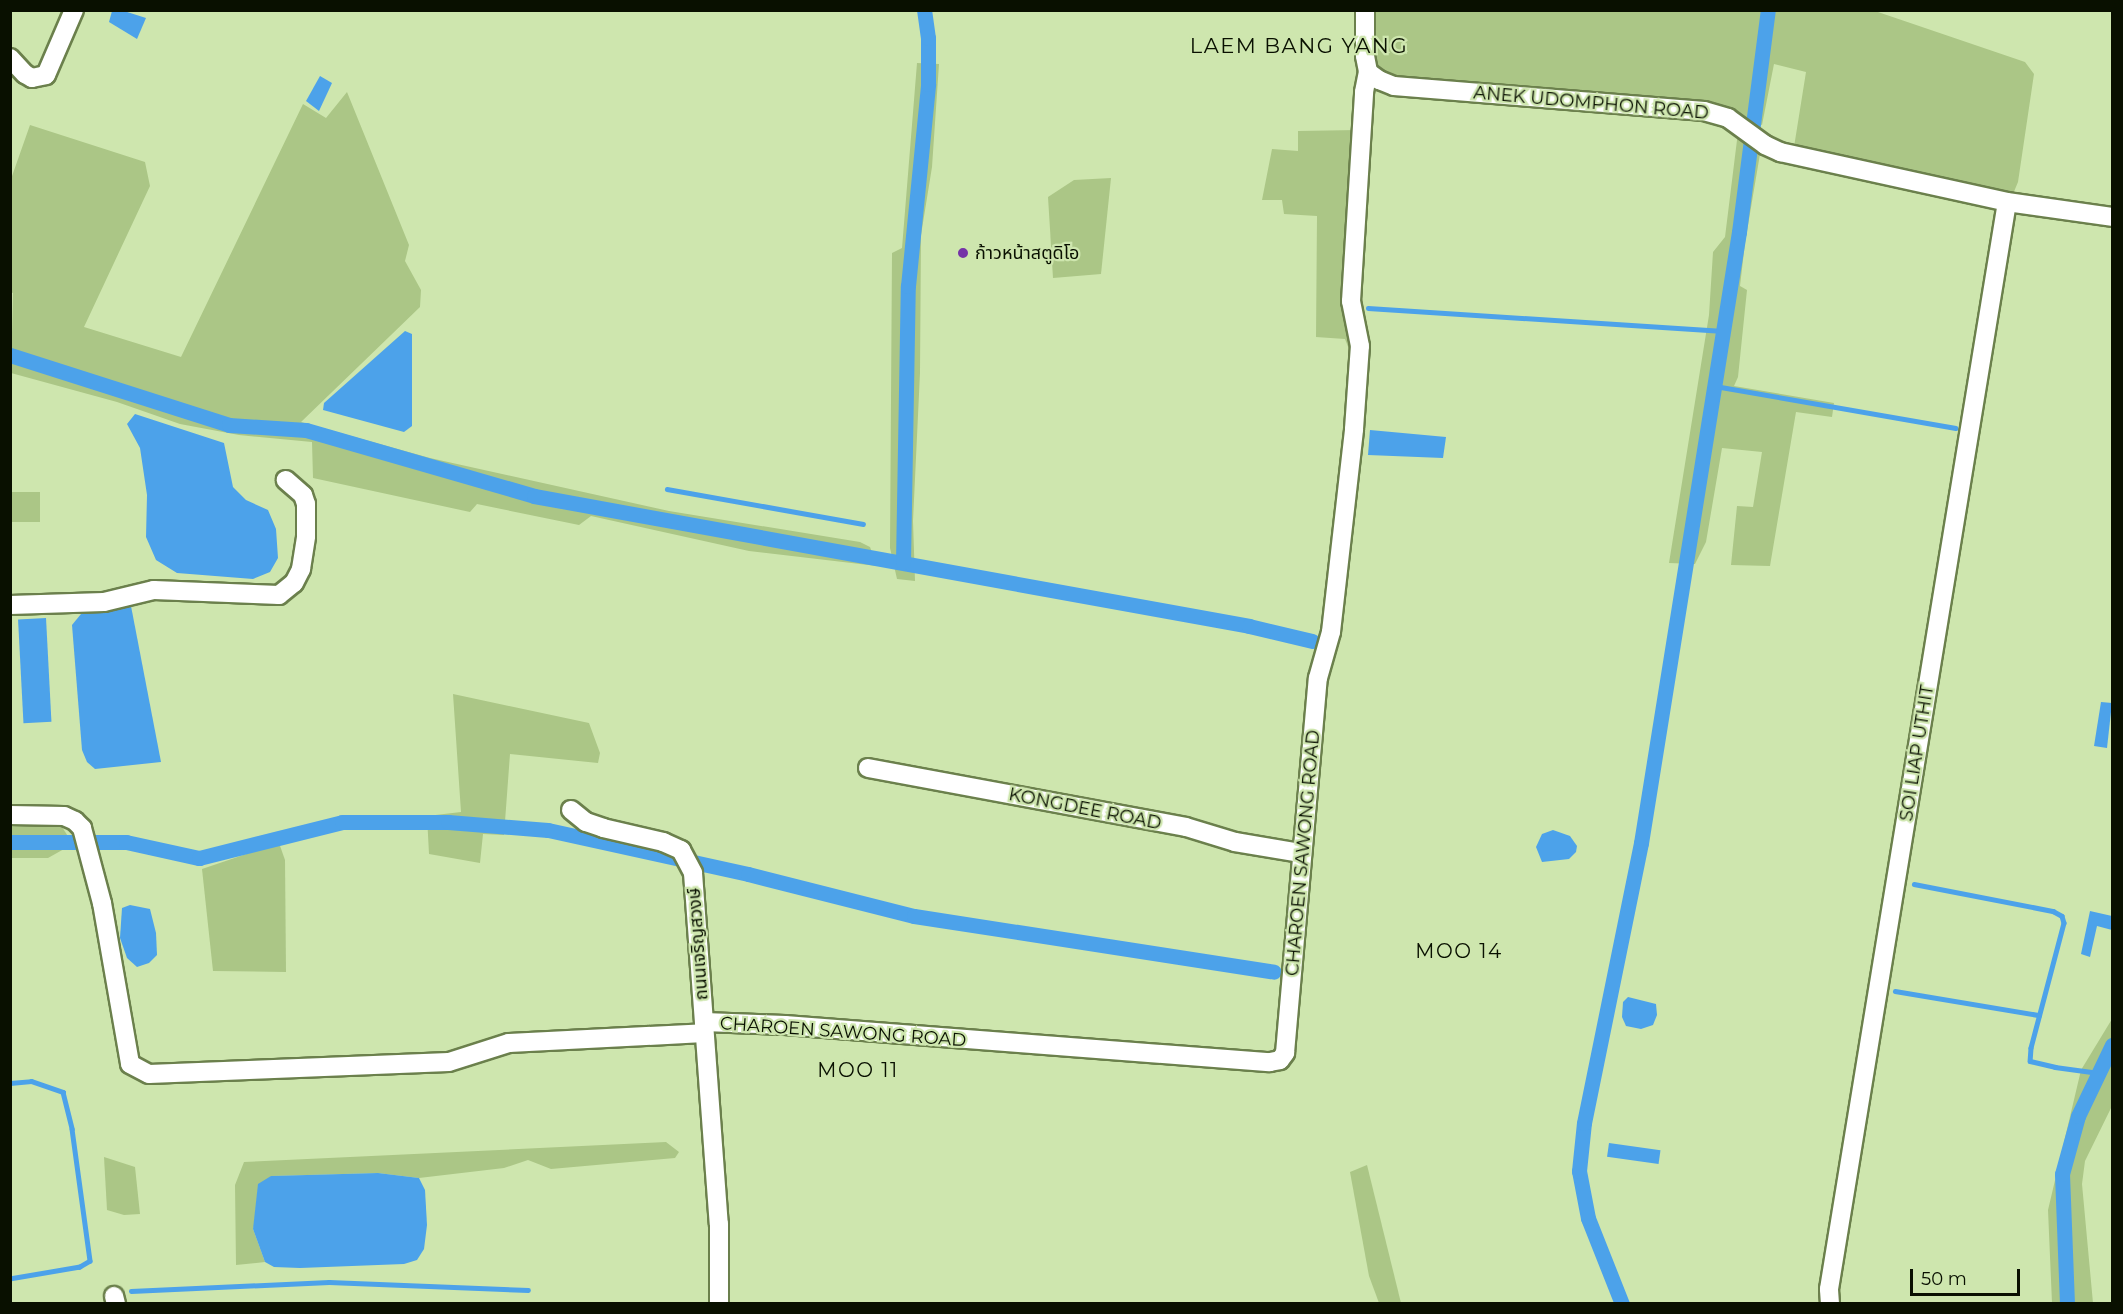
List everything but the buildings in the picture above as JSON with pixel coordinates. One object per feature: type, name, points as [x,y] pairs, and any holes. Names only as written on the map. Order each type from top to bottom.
[{"type":"street","points":[[10,58],[32,78],[46,75],[51,69],[74,10]]},
{"type":"street","points":[[1365,10],[1365,56],[1368,72]]},
{"type":"street","name":"ANEK UDOMPHON ROAD","points":[[1368,72],[1394,86],[1704,111],[1728,118],[1764,144],[1780,152],[2007,202],[2112,218]]},
{"type":"street","name":"CHAROEN SAWONG ROAD","points":[[704,1028],[785,1025],[1178,1057],[1270,1062],[1280,1060],[1288,1044],[1301,853],[1318,678],[1331,632],[1354,429],[1359,346],[1351,301],[1364,92],[1368,72]]},
{"type":"street","name":"SOI LIAP UTHIT","points":[[1830,1304],[1828,1289],[2007,202]]},
{"type":"street","points":[[10,605],[104,602],[154,590],[279,595],[294,583],[298,576],[306,536],[306,504],[303,495],[286,480]]},
{"type":"street","name":"KONGDEE ROAD","points":[[868,768],[1186,827],[1235,842],[1301,853]]},
{"type":"street","name":"ถนนเจริญสวงษ์","points":[[571,810],[586,822],[663,842],[681,850],[690,866],[718,1224],[719,1304]]},
{"type":"street","points":[[10,815],[64,816],[75,821],[82,828],[94,865],[130,1064],[149,1074],[438,1062],[463,1058],[509,1042],[704,1028]]},
{"type":"green space","points":[[1376,11],[1875,11],[2025,62],[2034,74],[2018,182],[2013,194],[1999,193],[1794,147],[1806,72],[1774,64],[1762,125],[1718,107],[1678,98],[1409,80],[1383,74],[1376,64]]},
{"type":"green space","points":[[917,63],[939,64],[932,167],[921,235],[920,373],[913,521],[915,581],[897,579],[890,548],[892,253],[902,248]]},
{"type":"green space","points":[[347,92],[409,245],[405,261],[421,290],[420,307],[301,422],[430,458],[669,511],[860,542],[870,547],[877,566],[749,551],[591,516],[579,525],[477,504],[470,512],[313,478],[312,442],[239,435],[180,424],[117,402],[11,373],[13,293],[10,292],[11,179],[30,125],[145,162],[150,186],[84,327],[181,357],[303,104],[326,118]]},
{"type":"green space","points":[[1357,130],[1352,357],[1345,339],[1316,337],[1317,216],[1284,214],[1282,200],[1262,200],[1272,149],[1298,151],[1298,131]]},
{"type":"green space","points":[[1738,132],[1759,146],[1760,154],[1740,286],[1747,290],[1738,377],[1734,386],[1834,403],[1832,417],[1796,412],[1770,566],[1731,565],[1737,506],[1753,507],[1762,452],[1722,448],[1706,542],[1695,564],[1669,563],[1709,315],[1713,252],[1725,237]]},
{"type":"green space","points":[[1111,178],[1101,274],[1053,278],[1048,197],[1074,180]]},
{"type":"green space","points":[[11,492],[40,492],[40,522],[11,522]]},
{"type":"green space","points":[[453,694],[589,723],[600,753],[598,763],[510,754],[504,835],[483,834],[480,863],[429,854],[427,816],[461,812]]},
{"type":"green space","points":[[10,822],[62,827],[73,844],[48,858],[11,858]]},
{"type":"green space","points":[[279,843],[285,860],[286,972],[213,971],[202,869]]},
{"type":"green space","points":[[2112,1019],[2112,1106],[2085,1161],[2082,1184],[2093,1303],[2052,1303],[2048,1210],[2081,1070]]},
{"type":"green space","points":[[666,1142],[679,1152],[675,1158],[551,1169],[528,1160],[504,1168],[419,1178],[378,1173],[271,1176],[253,1229],[265,1262],[236,1265],[235,1185],[244,1162]]},
{"type":"green space","points":[[104,1157],[135,1167],[140,1214],[124,1215],[107,1210]]},
{"type":"green space","points":[[1367,1165],[1401,1303],[1379,1303],[1369,1276],[1350,1172]]},
{"type":"water","points":[[112,11],[124,11],[146,18],[137,39],[109,22]]},
{"type":"water","points":[[320,76],[332,83],[319,111],[306,101]]},
{"type":"water","points":[[405,331],[412,334],[412,426],[404,432],[323,410],[324,403]]},
{"type":"water","points":[[135,414],[224,443],[233,487],[246,500],[268,510],[276,529],[278,558],[270,572],[253,579],[177,573],[156,560],[146,537],[147,495],[140,448],[127,424]]},
{"type":"water","points":[[1370,430],[1446,437],[1443,458],[1368,455]]},
{"type":"water","points":[[131,606],[161,762],[95,769],[87,762],[82,750],[72,625],[81,614],[95,609]]},
{"type":"water","points":[[46,618],[51,722],[23,723],[18,619]]},
{"type":"water","points":[[2101,702],[2112,703],[2107,748],[2094,746]]},
{"type":"water","points":[[1553,830],[1570,836],[1577,846],[1576,852],[1569,859],[1542,862],[1536,847],[1542,834]]},
{"type":"water","points":[[130,905],[150,909],[156,933],[157,955],[149,963],[137,967],[127,958],[120,938],[122,908]]},
{"type":"water","points":[[2090,911],[2112,916],[2112,930],[2097,926],[2090,957],[2081,954]]},
{"type":"water","points":[[1628,997],[1656,1004],[1657,1015],[1653,1025],[1641,1029],[1626,1026],[1622,1017],[1623,1002]]},
{"type":"water","points":[[1609,1143],[1660,1150],[1659,1164],[1607,1157]]},
{"type":"water","points":[[378,1173],[419,1178],[425,1190],[427,1225],[424,1249],[417,1260],[404,1264],[300,1268],[274,1267],[265,1262],[253,1229],[258,1184],[271,1176]]},
{"type":"waterway","points":[[903,562],[908,286],[928,84],[928,38],[924,10]]},
{"type":"waterway","points":[[1622,1304],[1588,1218],[1579,1171],[1584,1123],[1641,843],[1739,232],[1768,10]]},
{"type":"waterway","points":[[1368,308],[1723,331]]},
{"type":"waterway","points":[[10,355],[229,425],[306,430],[534,496],[1249,626],[1312,641]]},
{"type":"waterway","points":[[1715,386],[1955,428]]},
{"type":"waterway","points":[[667,489],[863,524]]},
{"type":"waterway","points":[[10,842],[126,842],[199,858],[342,822],[448,822],[548,830],[748,874],[914,916],[1274,972]]},
{"type":"waterway","points":[[1914,884],[2053,911],[2062,916],[2064,923],[2031,1048],[2030,1061],[2099,1073]]},
{"type":"waterway","points":[[1895,991],[2039,1015]]},
{"type":"waterway","points":[[2067,1304],[2062,1174],[2078,1116],[2112,1045]]},
{"type":"waterway","points":[[10,1083],[31,1081],[63,1092],[72,1129],[90,1261],[80,1267],[10,1279]]},
{"type":"waterway","points":[[131,1291],[329,1282],[528,1290]]},
{"type":"place","name":"ก้าวหน้าสตูดิโอ","points":[[963,253]]},
{"type":"district","name":"LAEM BANG YANG","points":[[1299,46]]},
{"type":"district","name":"MOO 14","points":[[1459,951]]},
{"type":"district","name":"MOO 11","points":[[858,1070]]}]
